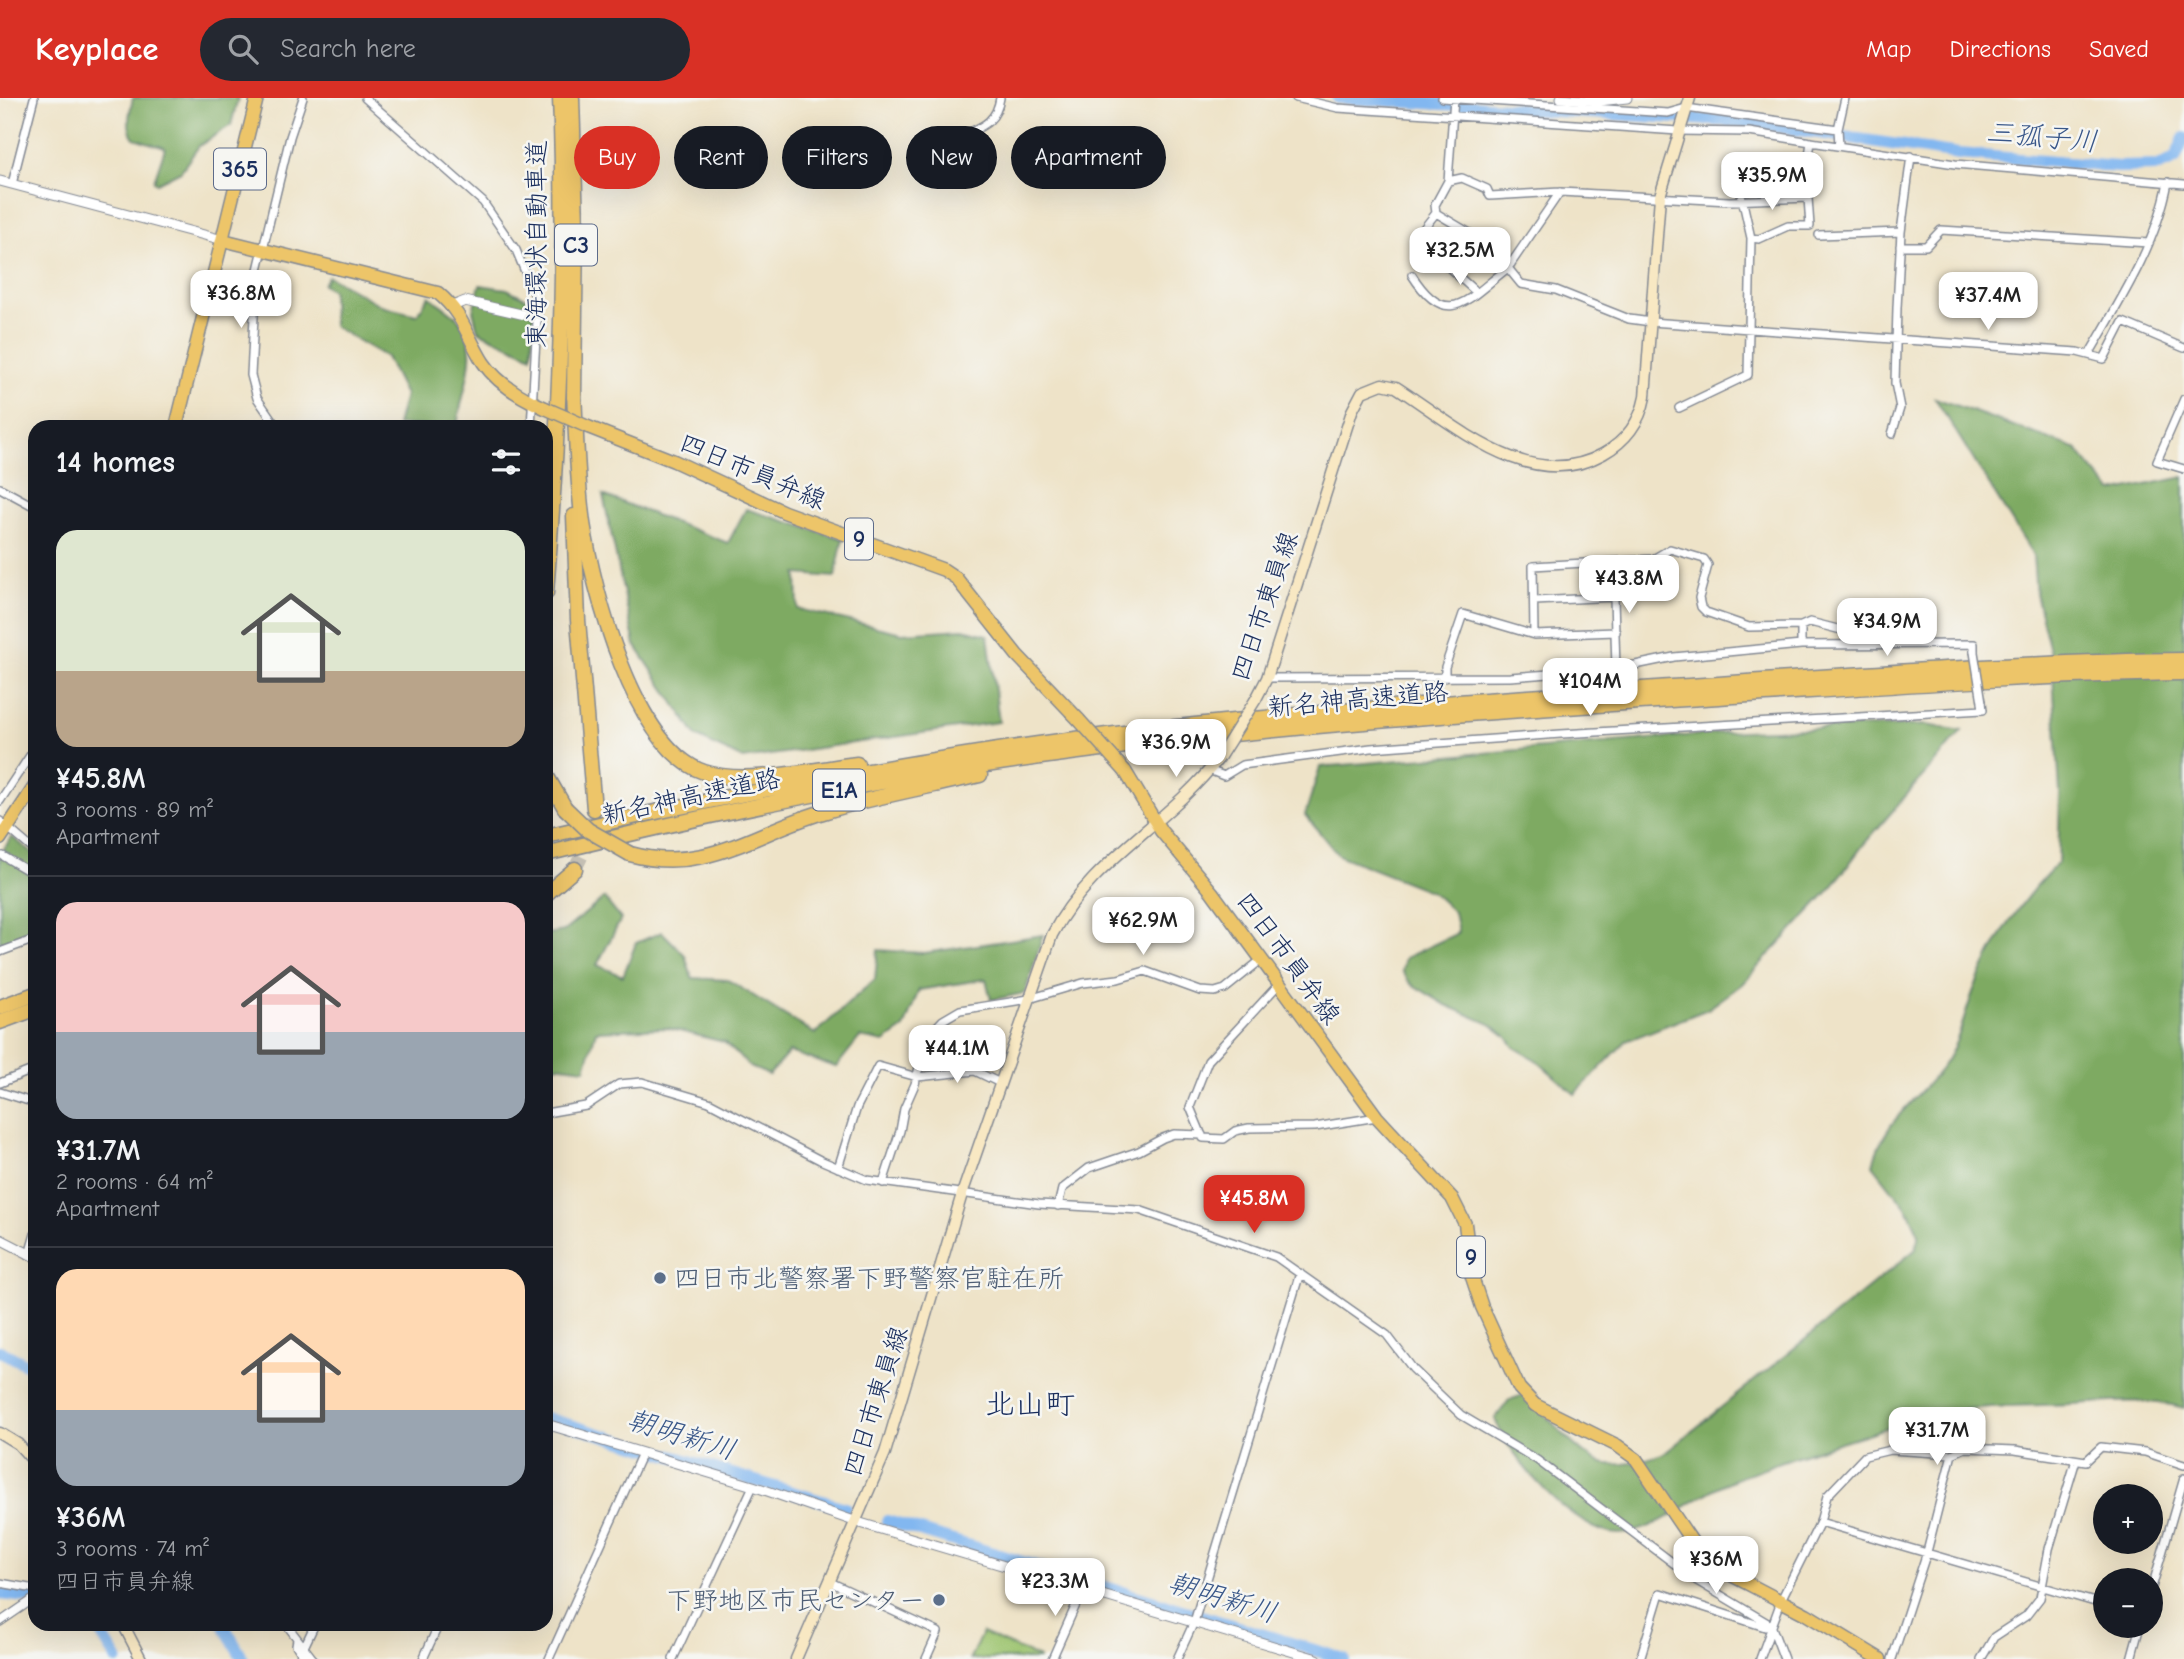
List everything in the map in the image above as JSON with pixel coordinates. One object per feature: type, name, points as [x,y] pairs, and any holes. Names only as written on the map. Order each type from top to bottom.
[{"type":"highway","name":"東海環状自動車道","points":[[558,390],[563,220],[560,98]]},
{"type":"highway","name":"東海環状自動車道","points":[[572,98],[576,223],[574,391]]},
{"type":"highway","points":[[553,431],[558,390]]},
{"type":"highway","points":[[553,475],[558,390]]},
{"type":"highway","points":[[574,391],[583,522],[601,604],[632,687],[660,738],[679,759],[717,776],[749,776],[1062,741]]},
{"type":"highway","points":[[574,391],[578,620],[594,809]]},
{"type":"highway","name":"新名神高速道路","points":[[553,835],[763,790],[1062,741],[1362,710],[1590,693],[1839,676],[2184,660]]},
{"type":"highway","name":"新名神高速道路","points":[[553,852],[750,807],[856,786],[1136,746],[1273,730],[1579,706],[2030,678],[2184,673]]},
{"type":"highway","points":[[553,787],[565,808],[599,838],[630,854],[663,860],[706,858],[790,822],[828,810],[1000,771],[1136,746]]},
{"type":"highway","points":[[553,888],[575,869]]},
{"type":"highway","points":[[0,1007],[28,997]]},
{"type":"highway","points":[[0,1022],[28,1012]]},
{"type":"main road","name":"365","points":[[178,420],[257,98]]},
{"type":"main road","name":"四日市東員線","points":[[796,1659],[885,1453],[962,1194],[1052,935],[1073,898],[1089,880],[1209,770],[1256,699],[1267,678],[1352,411],[1362,393],[1382,384],[1396,387],[1513,459],[1537,466],[1568,466],[1598,457],[1617,446],[1642,414],[1660,196],[1687,106]]},
{"type":"main road","name":"四日市員弁線","points":[[223,240],[438,292],[453,306],[466,325],[483,361],[507,386],[539,405],[674,461],[784,512],[944,570],[956,578],[1017,655],[1125,771],[1156,821],[1280,983],[1377,1118],[1452,1198],[1461,1212],[1472,1277],[1482,1307],[1519,1388],[1535,1405],[1618,1446],[1636,1459],[1697,1549],[1714,1566],[1806,1614],[1880,1659]]},
{"type":"main road","points":[[0,839],[4,824],[28,795]]},
{"type":"main road","points":[[0,1433],[18,1444],[28,1455]]},
{"type":"main road","points":[[127,1631],[141,1659]]},
{"type":"street","points":[[12,184],[34,98]]},
{"type":"street","points":[[272,420],[257,398],[251,375],[256,278],[303,98]]},
{"type":"street","points":[[365,98],[483,202],[516,250],[538,303],[539,405],[534,420]]},
{"type":"street","points":[[985,126],[995,115],[1000,98]]},
{"type":"street","points":[[1296,98],[1338,108],[1678,131],[1749,132],[1955,164],[2181,184],[2184,174]]},
{"type":"street","points":[[1442,98],[1668,113],[1687,106],[1838,129]]},
{"type":"street","points":[[1454,98],[1448,181],[1435,205],[1436,213],[1416,238],[1476,292]]},
{"type":"street","points":[[1561,98],[1600,101],[1627,98]]},
{"type":"street","points":[[1839,145],[1838,129],[1845,98]]},
{"type":"street","points":[[1751,238],[1759,239],[1787,226],[1810,226],[1807,169],[1811,142]]},
{"type":"street","points":[[1892,434],[1900,408],[1895,383],[1900,246],[1911,156]]},
{"type":"street","points":[[1448,181],[1462,178],[1487,189],[1490,196],[1560,192],[1728,201],[1742,198],[1808,198]]},
{"type":"street","points":[[0,181],[223,240]]},
{"type":"street","points":[[2091,351],[2149,243],[2163,207],[2168,182]]},
{"type":"street","points":[[1412,275],[1433,302],[1446,307],[1463,303],[1509,266],[1560,192]]},
{"type":"street","points":[[1679,408],[1701,395],[1748,375],[1751,238],[1742,198]]},
{"type":"street","points":[[1436,213],[1485,242],[1509,266],[1521,284],[1556,290],[1629,318],[1651,323],[2077,352],[2104,359],[2123,322],[2184,348]]},
{"type":"street","points":[[1900,246],[1926,246],[1941,230],[2149,243]]},
{"type":"street","points":[[1819,235],[1901,232]]},
{"type":"street","points":[[453,306],[466,301],[538,318]]},
{"type":"street","points":[[2184,399],[2157,461],[2184,470]]},
{"type":"street","points":[[0,488],[28,503]]},
{"type":"street","points":[[1534,635],[1533,566],[1653,559],[1670,549],[1704,559],[1708,565],[1699,598],[1701,607],[1706,612],[1749,627],[1801,626],[1810,622],[1853,633]]},
{"type":"street","points":[[1613,562],[1616,669]]},
{"type":"street","points":[[1535,601],[1615,597]]},
{"type":"street","points":[[1445,678],[1445,667],[1463,614],[1534,635],[1616,632]]},
{"type":"street","points":[[1801,626],[1801,645]]},
{"type":"street","points":[[1209,770],[1224,776],[1242,765],[1466,741],[1983,710],[1974,644],[1801,645],[1674,657],[1616,669],[1510,677],[1267,678]]},
{"type":"street","points":[[0,801],[28,759]]},
{"type":"street","points":[[4,824],[28,845]]},
{"type":"street","points":[[3,856],[28,871]]},
{"type":"street","points":[[0,952],[28,942]]},
{"type":"street","points":[[883,1183],[917,1077],[926,1038],[943,1020],[960,1010],[1029,999],[1083,983],[1118,979],[1145,971],[1200,991],[1215,992],[1225,989],[1261,960]]},
{"type":"street","points":[[1202,1135],[1190,1107],[1208,1062],[1280,983]]},
{"type":"street","points":[[838,1168],[857,1107],[878,1066],[917,1077],[975,1071],[1000,1083]]},
{"type":"street","points":[[0,1083],[28,1072]]},
{"type":"street","points":[[553,1112],[586,1106],[620,1084],[642,1082],[709,1102],[838,1168],[883,1183],[1058,1206],[1139,1210],[1276,1257],[1387,1335],[1413,1369],[1461,1415],[1537,1460],[1698,1581],[1771,1625],[1784,1659]]},
{"type":"street","points":[[0,1092],[28,1101]]},
{"type":"street","points":[[1058,1206],[1062,1189],[1089,1168],[1139,1152],[1174,1134],[1202,1135],[1215,1140],[1248,1128],[1315,1127],[1377,1118]]},
{"type":"street","points":[[0,1239],[28,1254]]},
{"type":"street","points":[[1177,1659],[1195,1616],[1300,1273]]},
{"type":"street","points":[[553,1426],[753,1486],[857,1522],[1083,1589],[1195,1616],[1317,1659]]},
{"type":"street","points":[[1760,1659],[1771,1625],[1820,1522],[1830,1490],[1866,1457],[1891,1450],[1952,1454],[1965,1448],[2076,1460],[2092,1457],[2101,1447],[2145,1452],[2184,1465]]},
{"type":"street","points":[[549,1659],[642,1453]]},
{"type":"street","points":[[1892,1659],[1927,1552],[1952,1454]]},
{"type":"street","points":[[1981,1659],[1994,1637],[2034,1608],[2043,1587],[2049,1549],[2076,1460]]},
{"type":"street","points":[[2158,1568],[2184,1478]]},
{"type":"street","points":[[684,1659],[674,1657],[753,1486]]},
{"type":"street","points":[[1820,1522],[2093,1602]]},
{"type":"street","points":[[830,1582],[938,1632],[926,1659]]},
{"type":"street","points":[[0,1583],[28,1588]]},
{"type":"street","points":[[1052,1659],[1083,1589]]},
{"type":"street","points":[[1640,1659],[1660,1593],[1765,1627],[1771,1625]]},
{"type":"street","points":[[1783,1598],[1806,1614]]},
{"type":"street","points":[[0,1622],[28,1604]]},
{"type":"street","points":[[291,1631],[313,1659]]},
{"type":"street","points":[[304,1647],[312,1631]]},
{"type":"street","points":[[423,1659],[436,1631]]},
{"type":"street","points":[[2131,1659],[2137,1638]]},
{"type":"street","points":[[297,1639],[296,1645],[305,1659]]},
{"type":"green space","points":[[133,98],[238,98],[231,125],[199,146],[181,171],[157,183],[154,181],[165,148],[134,138],[129,124]]},
{"type":"green space","points":[[328,276],[384,307],[417,315],[429,296],[459,320],[470,344],[470,358],[458,420],[398,420],[405,395],[386,357],[333,326],[332,291],[323,284]]},
{"type":"green space","points":[[480,285],[507,289],[534,302],[532,356],[478,331],[473,310]]},
{"type":"green space","points":[[1935,398],[2075,448],[2112,492],[2184,477],[2184,1408],[2157,1403],[2115,1402],[1983,1408],[1930,1415],[1758,1470],[1712,1490],[1646,1528],[1619,1534],[1602,1531],[1584,1522],[1546,1491],[1514,1453],[1495,1419],[1509,1400],[1526,1394],[1572,1443],[1602,1463],[1626,1464],[1665,1453],[1915,1250],[1919,1234],[1908,1210],[1873,1165],[1878,1150],[1893,1123],[1949,1057],[1975,987],[1991,953],[2021,905],[2058,863],[2060,793],[2052,659],[2036,594],[2033,555]]},
{"type":"green space","points":[[603,495],[728,543],[746,509],[843,539],[835,577],[797,574],[798,609],[902,633],[963,629],[988,635],[999,722],[743,759],[697,737],[635,645]]},
{"type":"green space","points":[[1926,725],[1962,731],[1864,844],[1832,887],[1742,984],[1708,1009],[1626,1041],[1575,1094],[1536,1060],[1514,1047],[1506,1036],[1490,1024],[1446,1005],[1410,983],[1402,971],[1405,958],[1458,933],[1454,912],[1432,892],[1338,855],[1305,815],[1320,767],[1742,731]]},
{"type":"green space","points":[[12,837],[28,850],[28,932],[0,943],[0,854]]},
{"type":"green space","points":[[604,898],[621,919],[597,965],[623,976],[636,943],[662,932],[685,955],[692,978],[728,980],[815,1034],[875,979],[878,950],[924,953],[1043,935],[1025,993],[991,1000],[986,979],[919,990],[904,1028],[884,1042],[860,1037],[836,1067],[789,1052],[769,1075],[750,1067],[724,1042],[667,1028],[596,1031],[585,1069],[553,1065],[553,933],[564,931]]},
{"type":"green space","points":[[982,1633],[1039,1658],[1039,1659],[970,1659]]},
{"type":"waterway","name":"三孤子川","points":[[1338,98],[1744,122],[1959,154],[2118,167],[2159,166],[2175,159],[2184,138]]},
{"type":"waterway","points":[[0,1351],[28,1365]]},
{"type":"waterway","name":"朝明新川","points":[[553,1420],[845,1508]]},
{"type":"waterway","name":"朝明新川","points":[[887,1521],[1344,1659]]},
{"type":"waterway","points":[[0,1594],[28,1597]]},
{"type":"waterway","points":[[99,1631],[117,1659]]},
{"type":"waterway","points":[[227,1631],[243,1659]]},
{"type":"tunnel","points":[[575,869],[590,839],[594,809]]},
{"type":"place","name":"四日市北警察署下野警察官駐在所","points":[[660,1278]]},
{"type":"place","name":"下野地区市民センター","points":[[939,1600]]},
{"type":"district","name":"北山町","points":[[1030,1404]]}]
